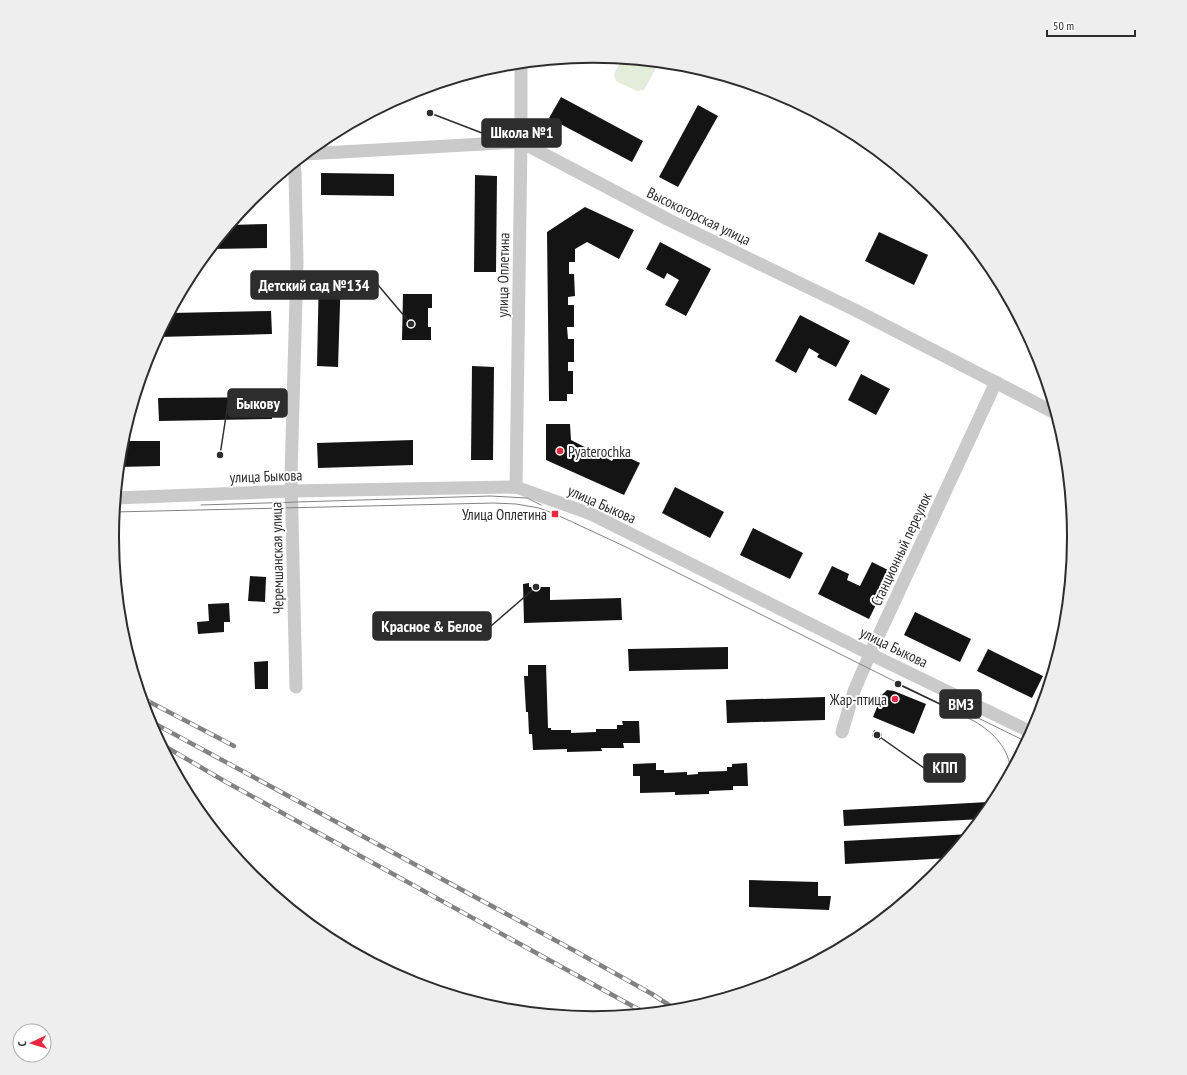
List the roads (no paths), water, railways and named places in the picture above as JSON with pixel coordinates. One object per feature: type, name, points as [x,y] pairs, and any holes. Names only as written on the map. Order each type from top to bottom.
[{"type":"street","name":"улица Оплетина","points":[[516,487],[521,69]]},
{"type":"street","points":[[316,153],[521,142]]},
{"type":"street","name":"Высокогорская улица","points":[[521,142],[669,220],[855,310],[1051,411]]},
{"type":"street","name":"Черемшанская улица","points":[[295,170],[297,262],[292,491],[296,688]]},
{"type":"street","name":"Станционный переулок","points":[[842,732],[854,691],[870,654],[996,382]]},
{"type":"street","name":"улица Быкова","points":[[121,498],[292,491],[516,487],[591,514],[870,654],[1027,729]]},
{"type":"tram line","points":[[201,505],[490,496],[527,498],[541,505]]},
{"type":"tram line","points":[[120,512],[494,503],[516,504],[539,508],[626,547],[974,721],[994,736],[1004,748],[1010,764]]},
{"type":"tram line","points":[[978,718],[1022,740]]},
{"type":"railway","points":[[148,701],[234,746]]},
{"type":"railway","points":[[158,725],[575,951],[670,1006]]},
{"type":"railway","points":[[169,749],[226,782],[639,1010]]},
{"type":"place","name":"Школа №1","points":[[430,113]]},
{"type":"place","name":"Детский сад №134","points":[[411,324]]},
{"type":"place","name":"Pyaterochka","points":[[560,451]]},
{"type":"place","name":"Быкову","points":[[220,455]]},
{"type":"place","name":"Улица Оплетина","points":[[555,514]]},
{"type":"place","name":"Красное & Белое","points":[[536,587]]},
{"type":"place","name":"ВМЗ","points":[[898,684]]},
{"type":"place","name":"Жар-птица","points":[[895,699]]},
{"type":"place","name":"КПП","points":[[877,735]]}]
